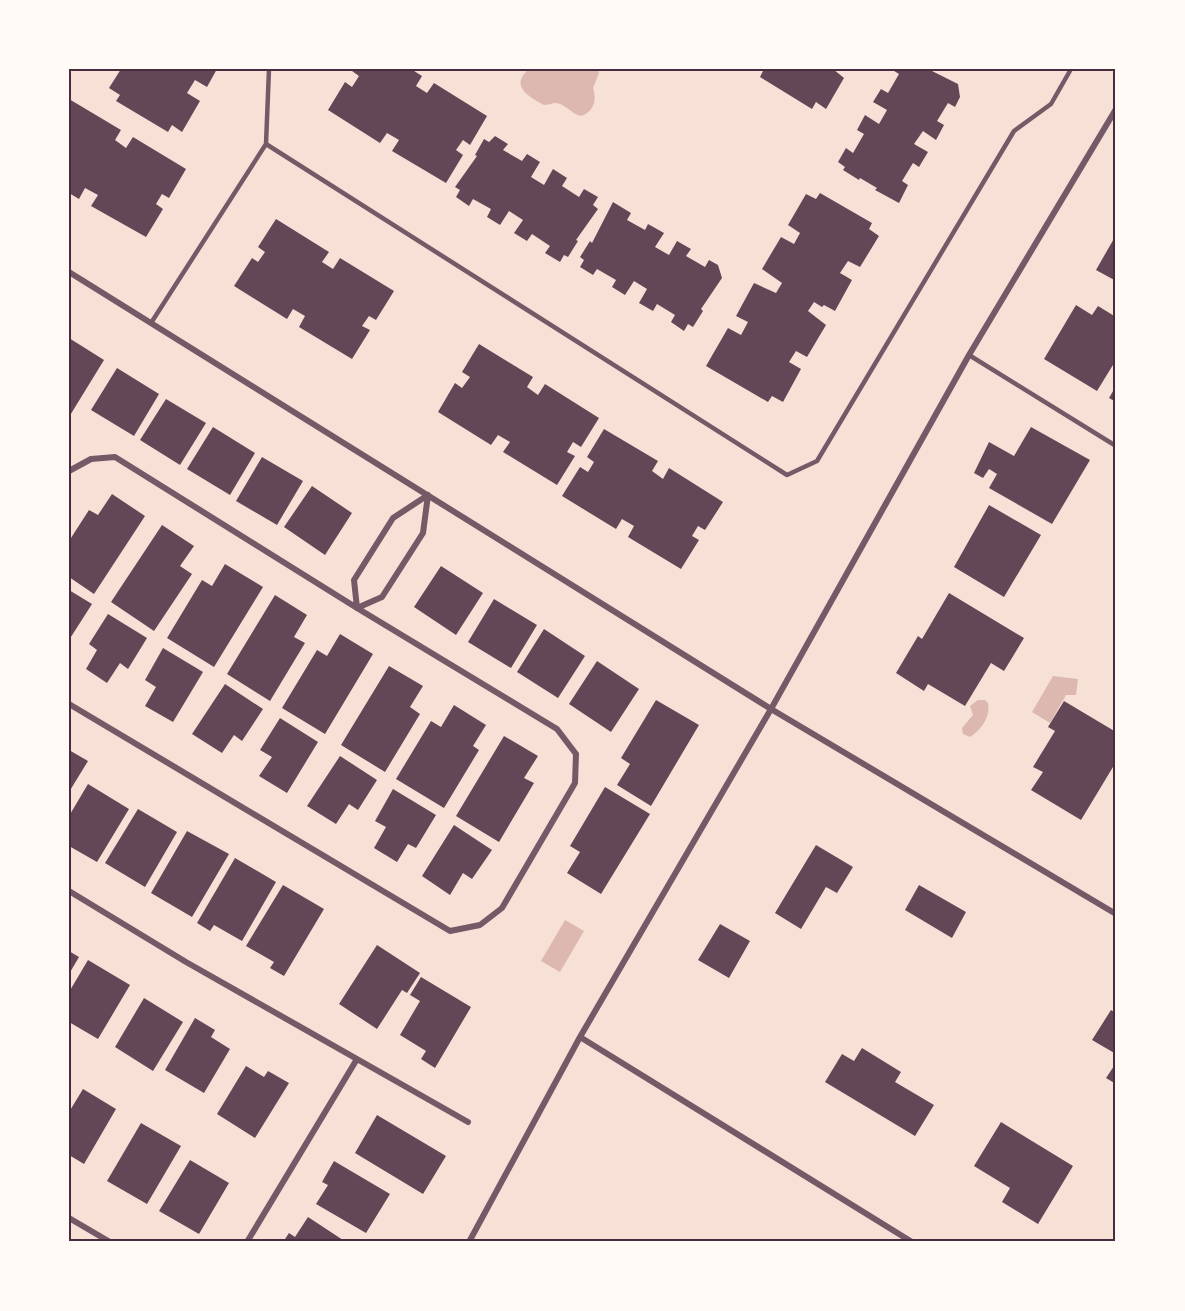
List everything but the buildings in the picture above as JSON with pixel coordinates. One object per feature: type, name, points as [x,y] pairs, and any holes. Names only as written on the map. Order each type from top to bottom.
[{"type":"street","points":[[469,1242],[580,1038],[771,709],[969,355],[1116,109]]},
{"type":"street","points":[[69,272],[771,709],[1116,914]]},
{"type":"street","points":[[69,471],[91,459],[115,457],[557,729],[576,754],[575,783],[502,908],[480,925],[450,931],[69,704]]},
{"type":"street","points":[[357,608],[354,580],[393,518],[428,495]]},
{"type":"street","points":[[357,608],[382,597],[423,533],[428,495]]},
{"type":"street","points":[[69,891],[186,962],[468,1122]]},
{"type":"street","points":[[580,1038],[912,1242]]},
{"type":"street","points":[[247,1242],[357,1059]]},
{"type":"street","points":[[69,1218],[110,1242]]},
{"type":"lane","points":[[151,323],[266,144],[268,69]]},
{"type":"lane","points":[[266,144],[787,475],[818,461],[1014,131],[1051,104],[1071,69]]},
{"type":"lane","points":[[969,355],[1116,446]]},
{"type":"shaded area","points":[[529,69],[598,69],[599,73],[593,88],[595,97],[592,109],[581,116],[561,104],[544,105],[527,95],[521,86],[521,81]]},
{"type":"shaded area","points":[[1053,676],[1078,679],[1076,695],[1066,695],[1050,723],[1032,712]]},
{"type":"shaded area","points":[[978,700],[985,700],[988,703],[987,718],[978,731],[970,737],[963,734],[962,728],[973,715],[970,706]]},
{"type":"shaded area","points":[[565,920],[584,931],[560,972],[541,961]]}]
